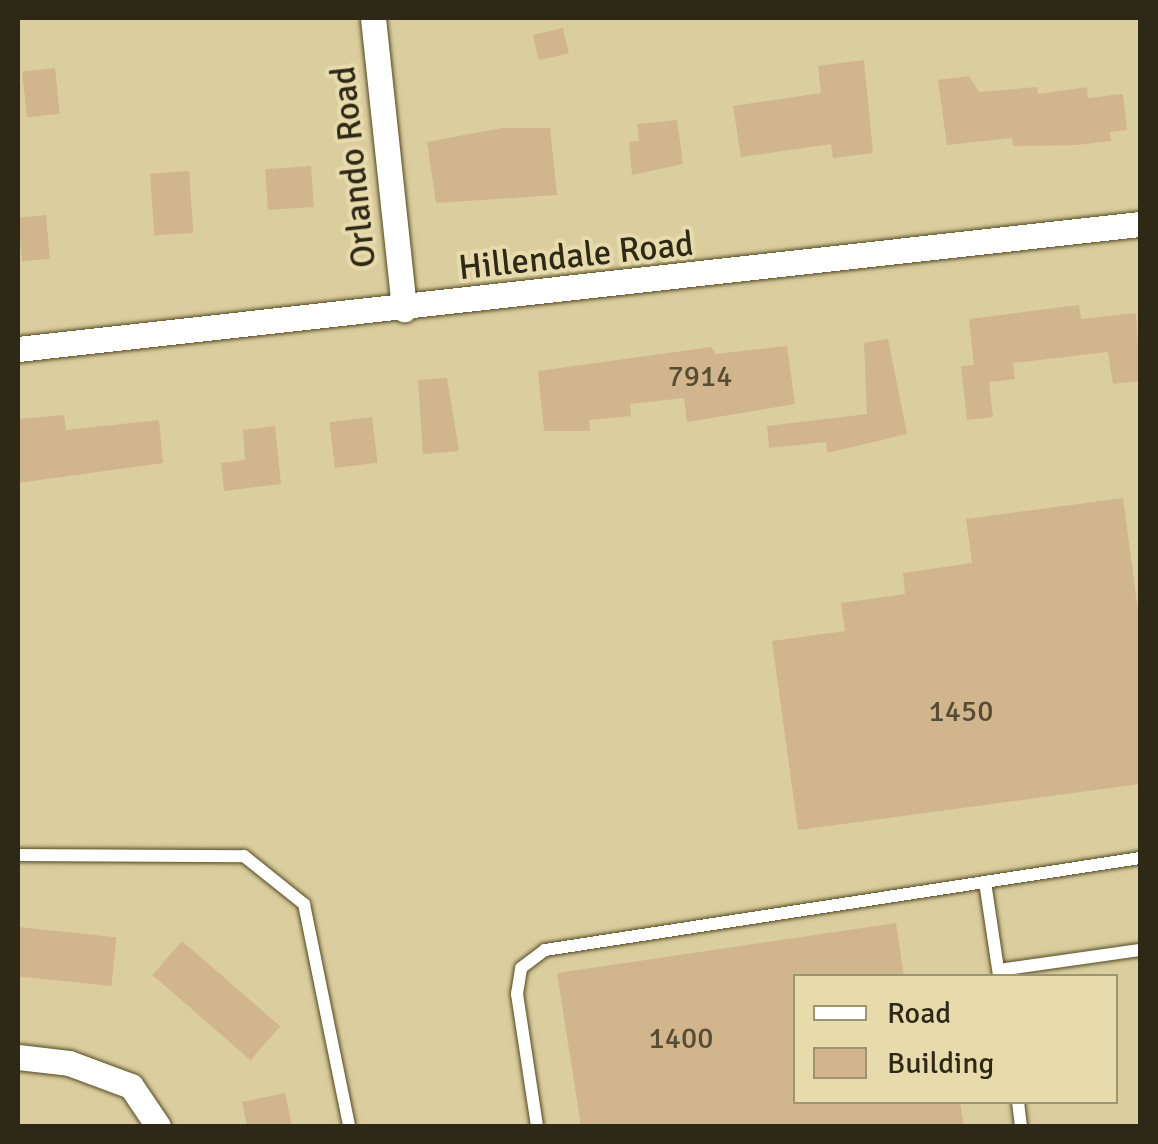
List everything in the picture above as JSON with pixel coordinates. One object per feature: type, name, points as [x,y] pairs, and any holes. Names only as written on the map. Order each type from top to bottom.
[{"type":"street","name":"Orlando Road","points":[[373,18],[404,310]]},
{"type":"street","name":"Hillendale Road","points":[[18,349],[404,310],[1140,224]]},
{"type":"street","points":[[18,1057],[68,1064],[132,1086],[158,1126]]},
{"type":"lane","points":[[18,855],[244,856],[304,904],[349,1126]]},
{"type":"lane","points":[[537,1126],[517,994],[522,968],[545,950],[1140,858]]},
{"type":"lane","points":[[985,882],[999,974],[1140,950]]},
{"type":"building","points":[[563,28],[569,53],[539,60],[533,35]]},
{"type":"building","points":[[864,60],[873,153],[833,158],[831,144],[741,157],[733,106],[821,93],[818,66]]},
{"type":"building","points":[[55,68],[60,114],[27,117],[22,71]]},
{"type":"building","points":[[969,76],[979,92],[1037,87],[1038,94],[1087,87],[1088,98],[1123,94],[1127,130],[1110,132],[1111,141],[1077,145],[1013,146],[1012,138],[947,145],[938,80]]},
{"type":"building","points":[[677,120],[683,164],[632,175],[629,142],[639,141],[637,124]]},
{"type":"building","points":[[502,128],[550,128],[557,195],[436,203],[427,142]]},
{"type":"building","points":[[311,166],[314,207],[268,210],[265,169]]},
{"type":"building","points":[[189,171],[193,233],[154,236],[150,174]]},
{"type":"building","points":[[46,215],[50,259],[22,261],[18,217]]},
{"type":"building","points":[[1079,305],[1081,319],[1136,313],[1140,381],[1113,384],[1108,352],[1013,363],[1015,379],[989,382],[993,417],[967,420],[961,366],[974,365],[969,319]]},
{"type":"building","points":[[888,339],[907,434],[827,453],[826,442],[769,448],[767,426],[867,414],[864,343]]},
{"type":"building","points":[[787,346],[795,404],[687,422],[684,398],[630,404],[631,416],[589,420],[590,431],[544,431],[538,371],[711,347],[716,354]]},
{"type":"building","points":[[447,378],[459,451],[423,454],[418,380]]},
{"type":"building","points":[[64,415],[66,430],[159,420],[163,463],[18,483],[18,419]]},
{"type":"building","points":[[372,417],[378,463],[335,468],[329,422]]},
{"type":"building","points":[[275,426],[281,484],[224,491],[221,463],[245,460],[243,430]]},
{"type":"building","points":[[1123,498],[1140,625],[1140,784],[798,830],[772,641],[845,631],[841,603],[905,594],[903,573],[972,563],[966,519]]},
{"type":"building","points":[[896,923],[904,974],[793,974],[793,1104],[960,1104],[964,1126],[581,1126],[557,973]]},
{"type":"building","points":[[18,927],[116,937],[111,986],[18,976]]},
{"type":"building","points":[[182,941],[280,1026],[251,1060],[152,975]]},
{"type":"building","points":[[285,1093],[292,1126],[247,1126],[242,1102]]}]
